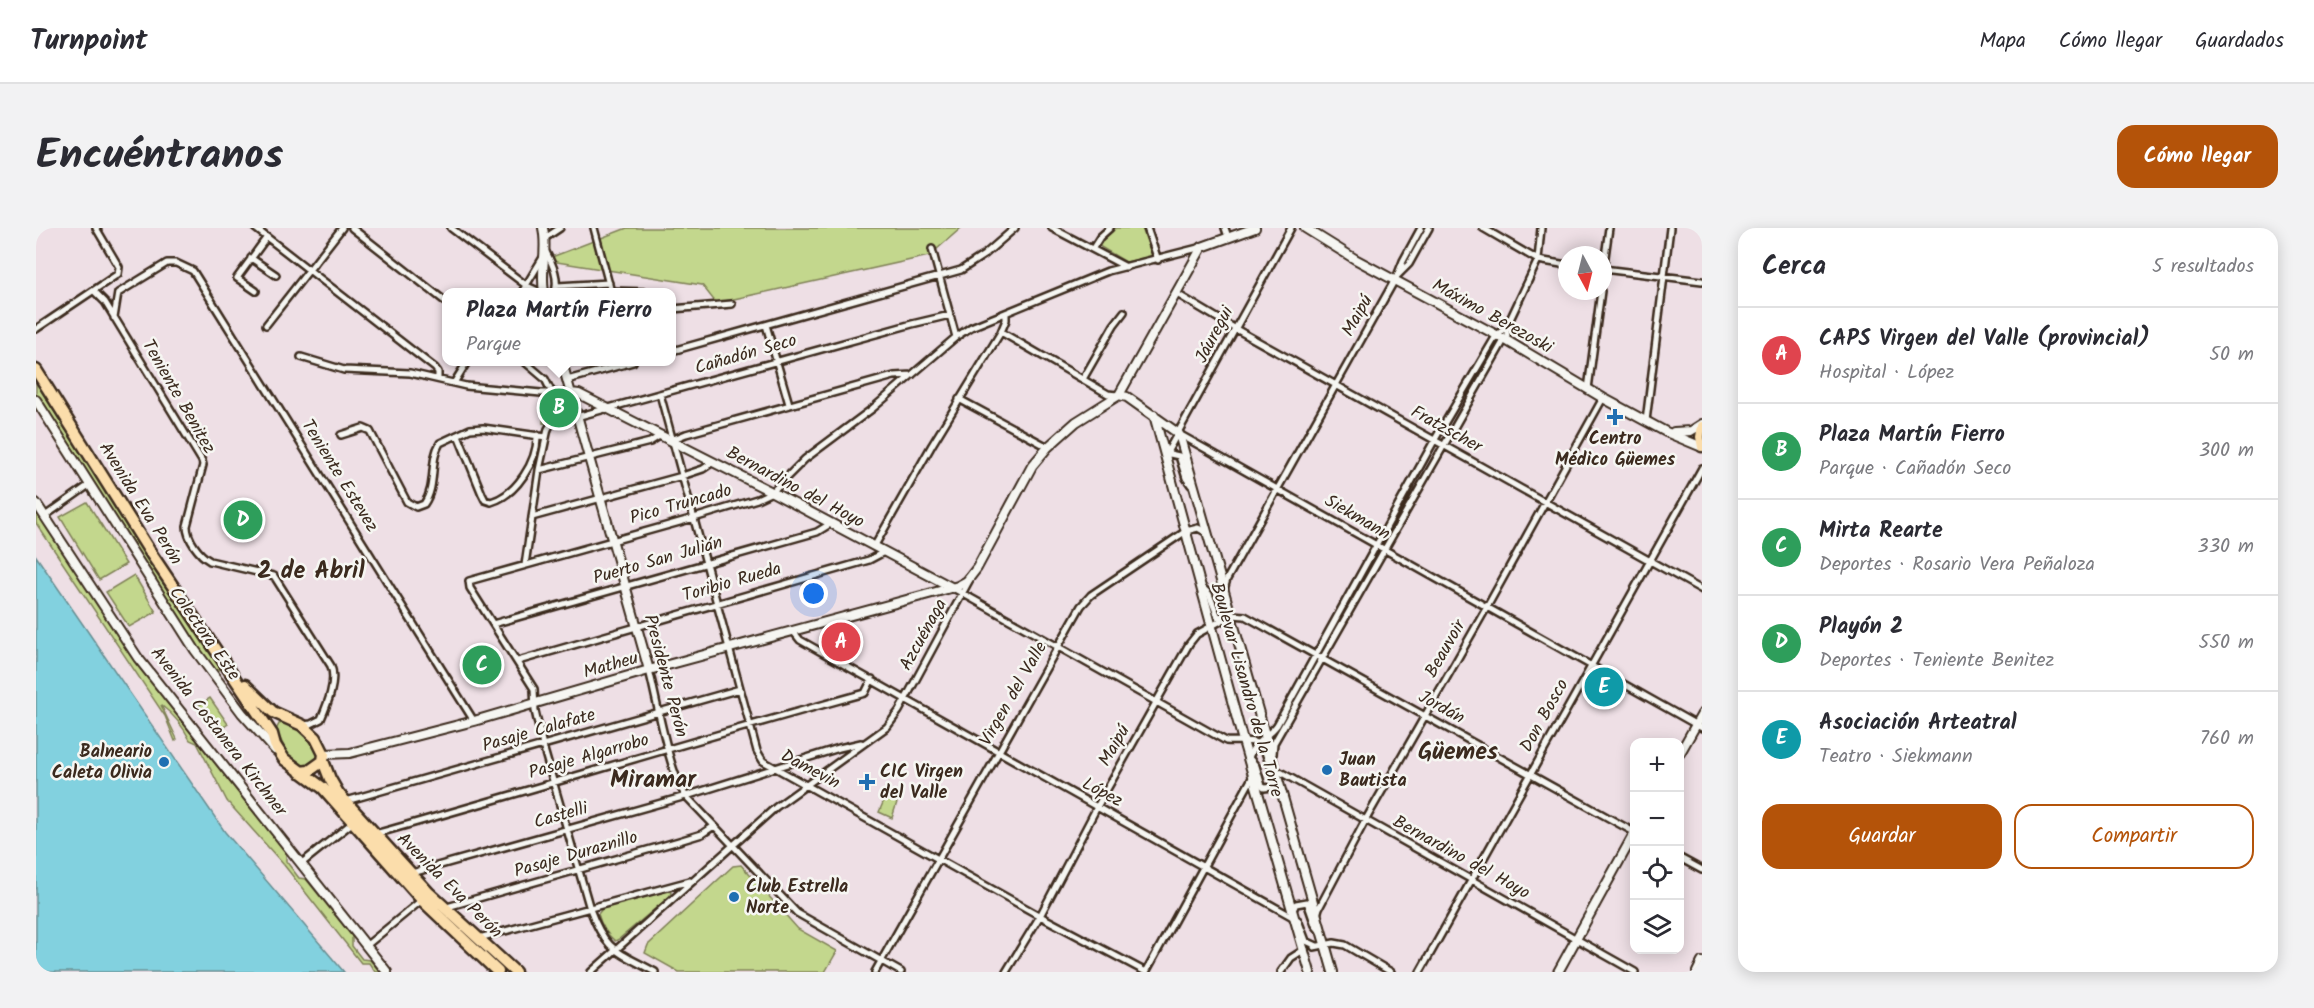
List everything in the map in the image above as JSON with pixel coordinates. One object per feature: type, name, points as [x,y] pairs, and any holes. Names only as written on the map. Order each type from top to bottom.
[{"type":"highway","name":"Avenida Eva Perón","points":[[36,370],[152,555],[272,734],[281,756],[323,788],[352,823],[426,897],[479,945],[515,972]]},
{"type":"highway","name":"Avenida Eva Perón","points":[[220,654],[248,690],[273,712],[302,725],[316,738],[334,786],[407,876]]},
{"type":"highway","points":[[272,734],[276,723],[289,719]]},
{"type":"highway","points":[[300,772],[309,771],[324,758]]},
{"type":"highway","name":"Avenida Eva Perón","points":[[426,897],[444,908],[479,945],[492,969],[508,972]]},
{"type":"main road","points":[[1702,425],[1700,437],[1702,447]]},
{"type":"street","points":[[36,329],[118,274],[119,267],[96,228]]},
{"type":"street","points":[[255,228],[435,368],[438,372],[438,379]]},
{"type":"street","points":[[266,325],[342,228]]},
{"type":"street","points":[[352,228],[442,298]]},
{"type":"street","points":[[451,228],[531,288]]},
{"type":"street","points":[[543,228],[546,252],[542,268],[544,288]]},
{"type":"street","points":[[545,238],[560,228]]},
{"type":"street","points":[[594,228],[610,288]]},
{"type":"street","points":[[676,350],[961,270],[974,263],[1015,228]]},
{"type":"street","points":[[1052,228],[1126,267]]},
{"type":"street","points":[[1093,248],[1110,228]]},
{"type":"street","points":[[1147,228],[1158,260]]},
{"type":"street","points":[[1225,228],[1228,237]]},
{"type":"street","points":[[1202,247],[1255,228]]},
{"type":"street","name":"Jáuregui","points":[[1165,456],[1291,228]]},
{"type":"street","name":"Máximo Berezoski","points":[[1305,228],[1355,259],[1396,278],[1646,422],[1702,447]]},
{"type":"street","name":"Maipú","points":[[1224,590],[1227,579],[1396,278],[1402,261],[1421,228]]},
{"type":"street","name":"Maipú","points":[[1396,278],[1409,264],[1429,228]]},
{"type":"street","points":[[1483,228],[1538,260],[1558,263]]},
{"type":"street","points":[[1257,743],[1264,748],[1269,764],[1274,765],[1274,743],[1384,550],[1507,326],[1538,260],[1541,228]]},
{"type":"street","points":[[1606,246],[1609,228]]},
{"type":"street","points":[[1646,422],[1670,228]]},
{"type":"street","points":[[256,291],[237,278],[267,237]]},
{"type":"street","name":"Pico Truncado","points":[[493,624],[470,588],[469,581],[757,499],[772,492],[805,459],[913,375],[956,337],[983,321],[1099,275],[1202,247]]},
{"type":"street","name":"Azcuénaga","points":[[591,972],[732,845],[806,784],[887,727],[906,699],[1032,466],[1048,447],[1076,422],[1119,395],[1202,247]]},
{"type":"street","points":[[932,249],[956,337]]},
{"type":"street","points":[[527,286],[546,252]]},
{"type":"street","points":[[546,252],[553,264],[556,288]]},
{"type":"street","points":[[251,258],[276,275]]},
{"type":"street","name":"Teniente Estevez","points":[[118,293],[167,263],[176,263],[193,271],[474,721]]},
{"type":"street","points":[[1612,271],[1702,281]]},
{"type":"street","points":[[565,288],[609,283]]},
{"type":"street","points":[[94,291],[103,299],[114,318]]},
{"type":"street","points":[[103,299],[110,299],[118,293]]},
{"type":"street","points":[[114,318],[118,293]]},
{"type":"street","name":"Fratzscher","points":[[1177,294],[1442,446],[1702,590]]},
{"type":"street","points":[[1588,389],[1600,300]]},
{"type":"street","points":[[676,309],[732,304]]},
{"type":"street","points":[[1083,379],[1124,312]]},
{"type":"street","points":[[874,546],[959,399],[1001,332],[1006,313]]},
{"type":"street","name":"Cañadón Seco","points":[[546,437],[551,424],[950,315]]},
{"type":"street","name":"Teniente Benitez","points":[[114,318],[202,461],[203,465],[187,526],[192,541],[202,556],[210,561],[274,576],[332,666],[334,674],[331,689],[321,719],[302,725]]},
{"type":"street","points":[[765,325],[789,404]]},
{"type":"street","name":"Siekmann","points":[[1001,332],[1108,394],[1127,397],[1179,434],[1699,726]]},
{"type":"street","points":[[1278,780],[1275,786],[1264,788],[1256,766],[1249,758],[1257,743],[1277,725],[1434,441],[1500,338]]},
{"type":"street","name":"Bernardino del Hoyo","points":[[301,357],[344,370],[410,373],[466,386],[579,394],[772,492],[953,588],[1156,704],[1226,741],[1257,743]]},
{"type":"street","points":[[454,383],[465,366]]},
{"type":"street","points":[[530,366],[545,379],[552,393]]},
{"type":"street","name":"Presidente Perón","points":[[563,366],[626,585],[679,784],[686,796],[797,913],[901,972]]},
{"type":"street","points":[[567,380],[618,366]]},
{"type":"street","points":[[671,440],[789,404],[894,376],[913,375]]},
{"type":"street","name":"Damevin","points":[[660,394],[759,757],[775,769],[1146,972]]},
{"type":"street","name":"Beauvoir","points":[[1317,917],[1365,821],[1603,398]]},
{"type":"street","points":[[959,399],[1048,447]]},
{"type":"street","name":"Colectora Este","points":[[36,400],[206,666],[242,713],[281,756]]},
{"type":"street","name":"Boulevar Lisandro de la Torre","points":[[1154,415],[1310,972]]},
{"type":"street","points":[[1666,432],[1691,431],[1702,425]]},
{"type":"street","points":[[341,435],[367,428],[407,502],[416,507],[424,504],[431,491],[436,448],[440,443],[470,429],[483,428],[546,437],[525,565]]},
{"type":"street","name":"Boulevar Lisandro de la Torre","points":[[1179,434],[1333,972]]},
{"type":"street","points":[[458,435],[482,494],[485,500],[490,502],[505,495],[521,479],[537,452],[537,435]]},
{"type":"street","points":[[539,470],[650,442],[661,435]]},
{"type":"street","points":[[1165,456],[1170,454],[1179,456],[1186,478],[1196,491]]},
{"type":"street","points":[[532,517],[682,476],[703,469],[713,462]]},
{"type":"street","name":"Don Bosco","points":[[1420,972],[1701,472]]},
{"type":"street","points":[[45,516],[89,485]]},
{"type":"street","name":"Avenida Costanera Kirchner","points":[[36,503],[138,658],[387,972]]},
{"type":"street","name":"Puerto San Julián","points":[[493,624],[817,532],[830,524]]},
{"type":"street","points":[[1186,531],[1198,528],[1207,533]]},
{"type":"street","name":"Virgen del Valle","points":[[875,972],[1081,606],[1091,595],[1186,531]]},
{"type":"street","name":"Toribio Rueda","points":[[518,661],[869,560],[884,552]]},
{"type":"street","name":"Matheu","points":[[324,758],[474,721],[649,670],[953,588],[967,581],[972,575]]},
{"type":"street","name":"Jordán","points":[[1202,586],[1209,594],[1215,615],[1245,616],[1630,830]]},
{"type":"street","name":"Maipú","points":[[1006,972],[1040,916],[1097,807],[1191,639],[1232,615]]},
{"type":"street","points":[[493,624],[534,689],[534,704],[543,746],[590,909],[602,936],[615,950],[655,972]]},
{"type":"street","name":"López","points":[[793,632],[800,640],[998,752],[1294,915],[1300,923],[1306,941],[1322,940]]},
{"type":"street","name":"Pasaje Algarrobo","points":[[375,834],[669,750],[750,724],[865,693],[872,679]]},
{"type":"street","name":"Pasaje Calafate","points":[[346,801],[740,689]]},
{"type":"street","points":[[1684,747],[1699,726],[1702,714]]},
{"type":"street","name":"Castelli","points":[[407,876],[686,796],[839,748],[866,742]]},
{"type":"street","name":"Bernardino del Hoyo","points":[[1274,765],[1365,821],[1635,972]]},
{"type":"street","points":[[1146,972],[1254,774]]},
{"type":"street","points":[[302,863],[352,823]]},
{"type":"street","name":"Pasaje Duraznillo","points":[[444,908],[702,834],[714,826]]},
{"type":"street","points":[[1558,972],[1630,842]]},
{"type":"street","points":[[1684,860],[1702,870]]},
{"type":"street","points":[[479,945],[590,909],[693,881]]},
{"type":"street","points":[[367,945],[426,897]]},
{"type":"street","points":[[1294,915],[1296,904],[1305,900],[1322,940]]},
{"type":"street","points":[[1281,972],[1291,958],[1322,940],[1345,945],[1391,972]]},
{"type":"street","points":[[1697,972],[1702,963]]},
{"type":"green space","points":[[627,228],[961,228],[929,256],[716,303],[702,285],[544,260]]},
{"type":"green space","points":[[1116,228],[1142,228],[1152,256],[1126,262],[1099,246],[1104,237]]},
{"type":"green space","points":[[36,382],[153,567],[221,665],[219,670],[210,667],[36,396]]},
{"type":"green space","points":[[551,397],[567,401],[579,416],[551,424],[543,423],[545,399]]},
{"type":"green space","points":[[87,502],[126,564],[99,580],[60,517]]},
{"type":"green space","points":[[242,502],[258,528],[245,537],[228,511]]},
{"type":"green space","points":[[36,511],[135,662],[286,853],[286,861],[299,878],[306,879],[352,936],[352,946],[362,959],[370,960],[380,972],[375,972],[369,963],[361,963],[284,865],[227,801],[197,743],[190,740],[178,721],[161,705],[177,739],[175,741],[165,716],[36,523]]},
{"type":"green space","points":[[134,575],[156,612],[129,627],[106,592]]},
{"type":"green space","points":[[210,698],[228,724],[215,733],[196,707]]},
{"type":"green space","points":[[286,722],[303,732],[316,746],[319,758],[313,765],[300,766],[288,755],[276,730],[279,724]]},
{"type":"green space","points":[[888,791],[899,796],[892,818],[879,812]]},
{"type":"green space","name":"Club Estrella Norte","points":[[741,865],[798,929],[837,951],[825,972],[679,972],[645,953],[648,945],[733,866]]},
{"type":"green space","points":[[667,890],[671,892],[670,896],[619,939],[615,941],[604,929],[598,914],[602,909]]},
{"type":"water","points":[[36,556],[225,832],[344,972],[36,972]]},
{"type":"place","name":"Plaza Martín Fierro","points":[[559,408]]},
{"type":"place","name":"Centro Médico Güemes","points":[[1615,417]]},
{"type":"place","name":"Playón 2","points":[[243,520]]},
{"type":"place","name":"CAPS Virgen del Valle (provincial)","points":[[841,642]]},
{"type":"place","name":"Mirta Rearte","points":[[482,665]]},
{"type":"place","name":"Asociación Arteatral","points":[[1604,687]]},
{"type":"place","name":"Balneario Caleta Olivia","points":[[164,762]]},
{"type":"place","name":"Juan Bautista","points":[[1327,770]]},
{"type":"place","name":"CIC Virgen del Valle","points":[[867,782]]},
{"type":"place","name":"Club Estrella Norte","points":[[734,897]]},
{"type":"district","name":"2 de Abril","points":[[311,571]]},
{"type":"district","name":"Güemes","points":[[1458,752]]},
{"type":"district","name":"Miramar","points":[[653,780]]}]
